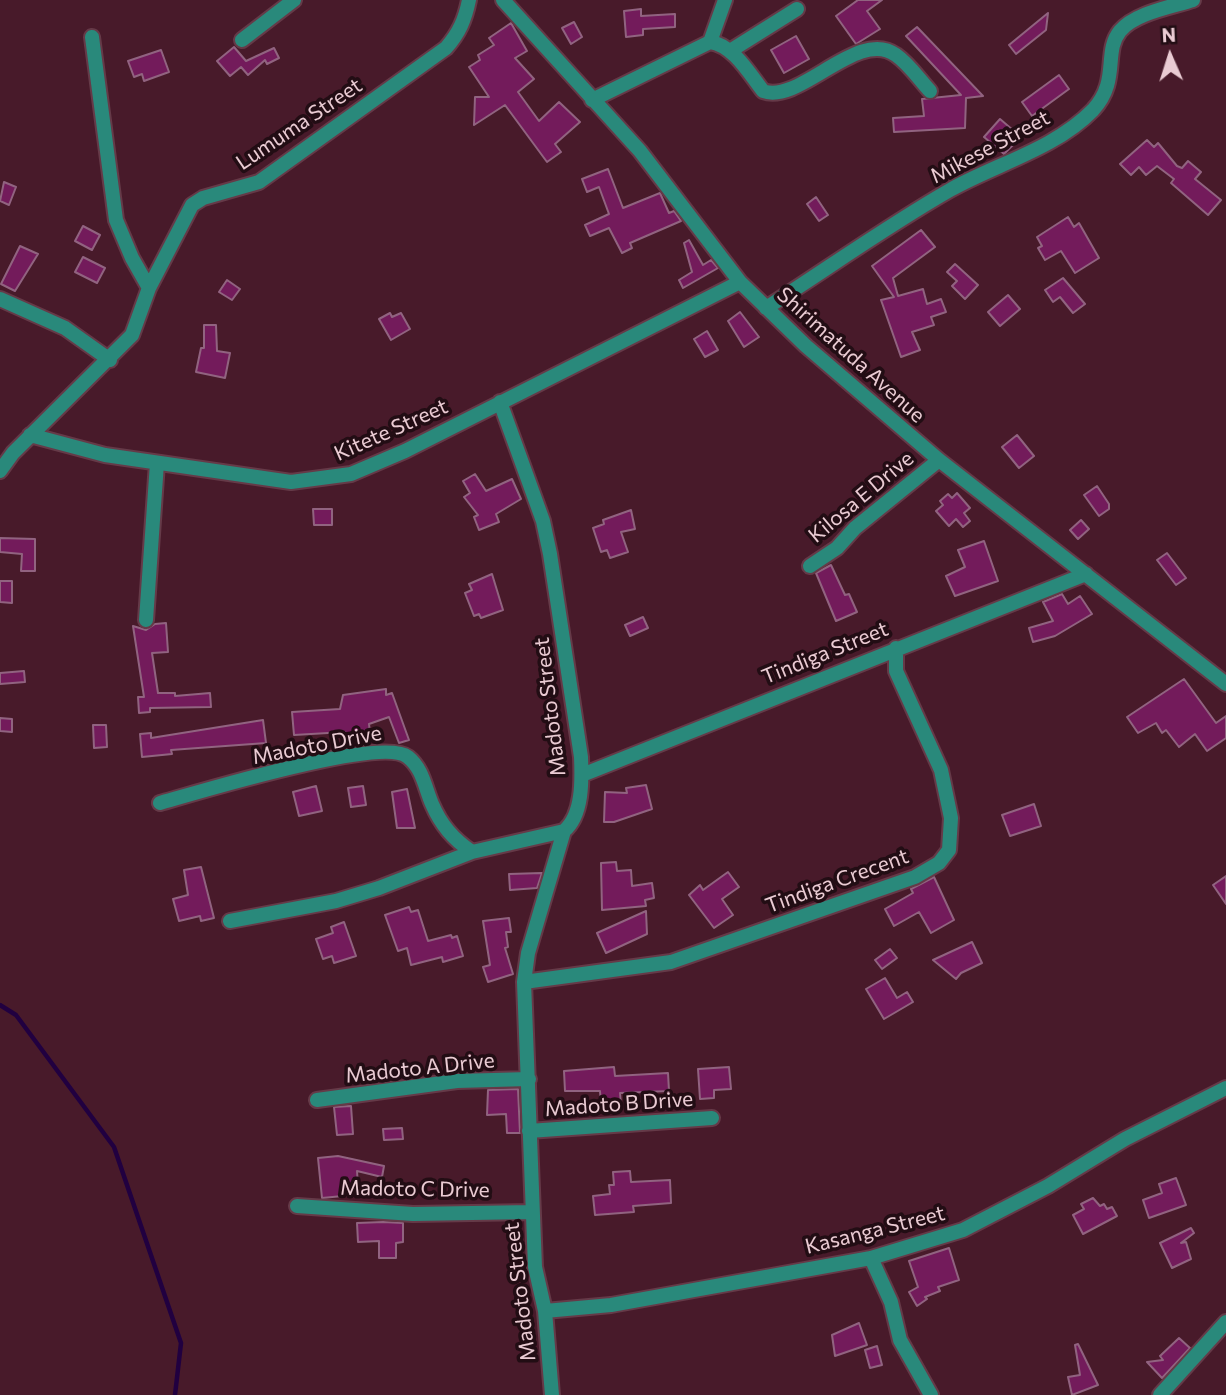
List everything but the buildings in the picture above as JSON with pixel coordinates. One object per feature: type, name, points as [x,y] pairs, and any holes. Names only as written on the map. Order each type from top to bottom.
[{"type":"street","points":[[242,40],[294,0]]},
{"type":"street","name":"Lumuma Street","points":[[0,471],[30,435],[110,360],[132,335],[149,288],[192,205],[203,198],[259,182],[446,48],[457,35],[468,0]]},
{"type":"street","name":"Shirimatuda Avenue","points":[[503,0],[648,161],[740,282],[766,308],[850,387],[939,460],[1226,684]]},
{"type":"street","points":[[709,42],[724,0]]},
{"type":"street","name":"Mikese Street","points":[[766,308],[949,191],[1062,134],[1092,111],[1108,90],[1114,42],[1119,32],[1149,15],[1193,0]]},
{"type":"street","points":[[730,51],[797,9]]},
{"type":"street","points":[[92,37],[116,220],[132,258],[149,288]]},
{"type":"street","points":[[592,100],[709,42],[719,43],[730,51],[763,91],[770,93],[778,93],[839,62],[877,49],[894,53],[930,91]]},
{"type":"street","name":"Kitete Street","points":[[30,435],[83,452],[265,480],[329,479],[351,474],[405,451],[740,282]]},
{"type":"street","points":[[0,299],[65,328],[110,360]]},
{"type":"street","name":"Madoto Street","points":[[500,402],[546,532],[574,702],[582,775],[576,813],[571,825],[564,831],[534,933],[524,982],[531,1212],[535,1268],[545,1311],[552,1395]]},
{"type":"street","name":"Kilosa E Drive","points":[[810,566],[838,548],[855,528],[939,460]]},
{"type":"street","points":[[145,620],[156,463]]},
{"type":"street","name":"Tindiga Street","points":[[582,775],[1086,574]]},
{"type":"street","name":"Tindiga Crecent","points":[[524,982],[671,962],[915,877],[939,863],[949,850],[951,818],[941,770],[896,671],[896,648]]},
{"type":"street","name":"Madoto Drive","points":[[160,803],[284,770],[371,751],[392,750],[408,756],[421,771],[443,825],[453,840],[472,852]]},
{"type":"street","points":[[230,921],[336,901],[379,888],[472,852],[564,831]]},
{"type":"street","name":"Madoto A Drive","points":[[317,1100],[457,1081],[528,1079]]},
{"type":"street","name":"Kasanga Street","points":[[545,1311],[611,1305],[871,1258],[963,1230],[1002,1212],[1125,1139],[1226,1088]]},
{"type":"street","name":"Madoto B Drive","points":[[529,1131],[712,1118]]},
{"type":"street","name":"Madoto C Drive","points":[[297,1206],[413,1214],[531,1212]]},
{"type":"street","points":[[871,1258],[891,1302],[900,1340],[931,1395]]},
{"type":"street","points":[[1160,1395],[1226,1322]]},
{"type":"waterway","points":[[0,1005],[16,1015],[114,1147],[181,1343],[175,1395]]}]
